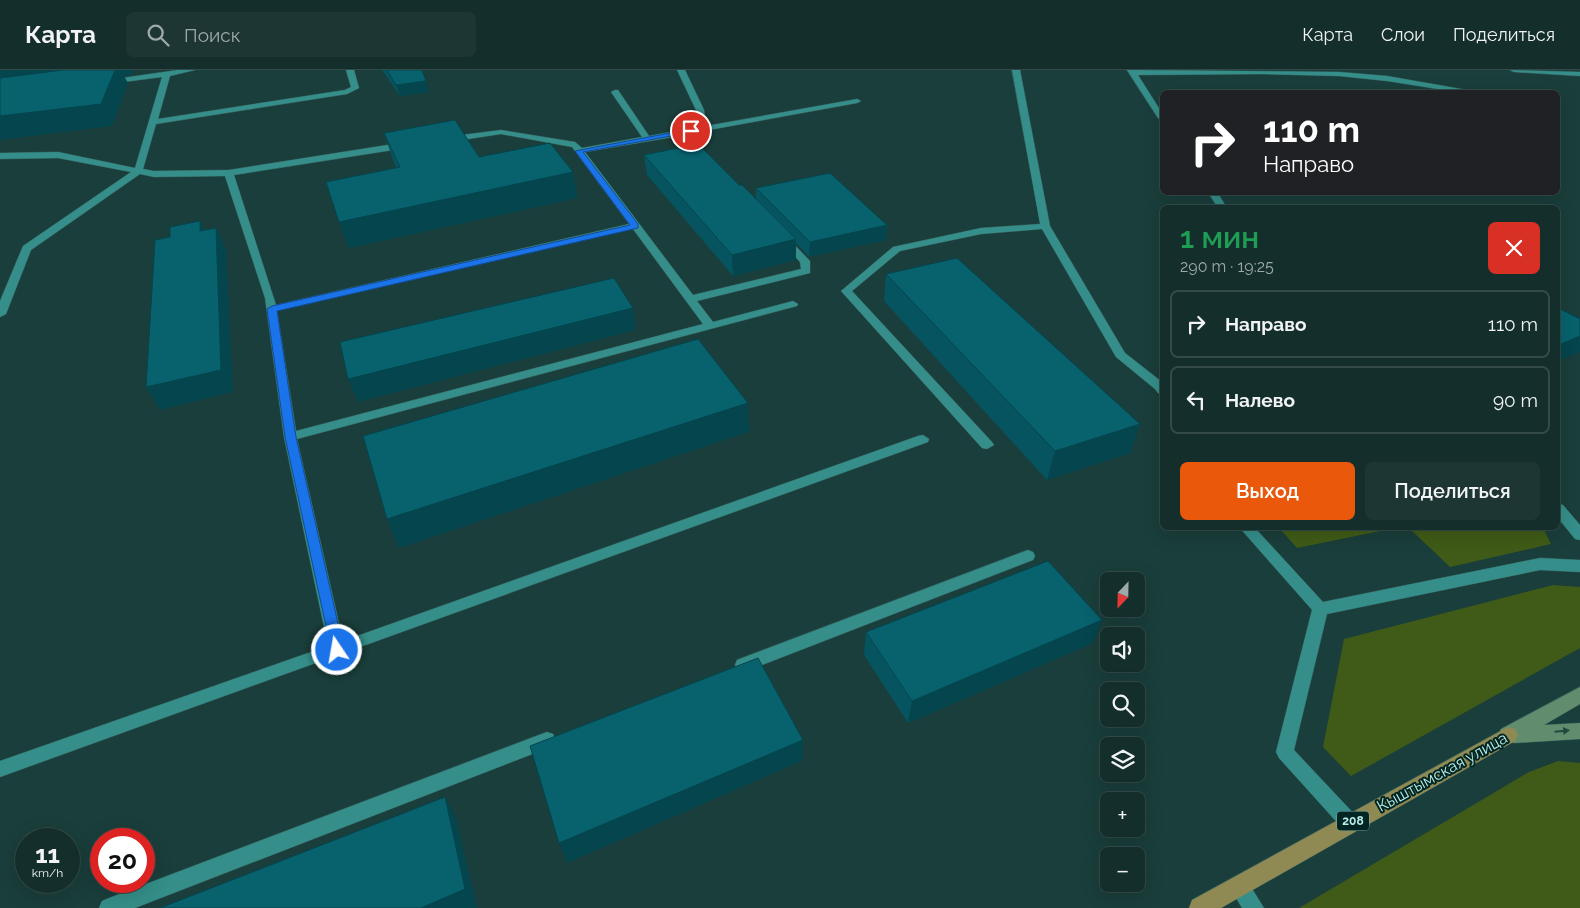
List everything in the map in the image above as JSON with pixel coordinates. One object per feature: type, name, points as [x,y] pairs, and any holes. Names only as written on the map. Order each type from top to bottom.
[{"type":"main road","name":"Кыштымская улица","points":[[1200,908],[1580,695]]},
{"type":"main road","points":[[1508,735],[1580,730]]},
{"type":"lane","points":[[98,84],[190,70]]},
{"type":"lane","points":[[153,122],[347,92],[355,88],[350,70]]},
{"type":"lane","points":[[681,70],[700,110],[702,129]]},
{"type":"lane","points":[[1016,70],[1045,226],[1120,355],[1160,386]]},
{"type":"lane","points":[[1514,70],[1580,74]]},
{"type":"lane","points":[[1131,71],[1340,74],[1383,78],[1455,90]]},
{"type":"lane","points":[[1131,71],[1160,115]]},
{"type":"lane","points":[[0,314],[27,248],[138,171],[167,74]]},
{"type":"lane","points":[[615,92],[647,138]]},
{"type":"lane","points":[[579,151],[857,101]]},
{"type":"lane","points":[[436,141],[501,132],[575,145],[710,326]]},
{"type":"lane","points":[[681,132],[708,161]]},
{"type":"lane","points":[[0,156],[58,154],[154,174],[229,173],[417,144]]},
{"type":"lane","points":[[229,173],[270,298],[290,437],[337,650]]},
{"type":"lane","points":[[272,309],[635,226]]},
{"type":"lane","points":[[987,445],[846,291],[897,249],[981,231],[1045,226]]},
{"type":"lane","points":[[690,299],[806,271],[805,261],[777,232]]},
{"type":"lane","points":[[290,437],[793,304]]},
{"type":"lane","points":[[0,769],[923,439]]},
{"type":"lane","points":[[1560,511],[1580,535]]},
{"type":"lane","points":[[1249,530],[1320,609]]},
{"type":"lane","points":[[731,670],[1028,556]]},
{"type":"lane","points":[[1320,609],[1540,564],[1580,566]]},
{"type":"lane","points":[[1320,609],[1286,752],[1350,823]]},
{"type":"lane","points":[[109,908],[564,734]]},
{"type":"lane","points":[[1239,886],[1254,908]]},
{"type":"green space","points":[[1281,530],[1385,530],[1297,548]]},
{"type":"green space","points":[[1411,530],[1544,530],[1551,544],[1450,567]]},
{"type":"green space","points":[[1553,585],[1580,587],[1580,648],[1351,776],[1323,747],[1344,639]]},
{"type":"green space","points":[[1558,761],[1580,763],[1580,908],[1299,908],[1529,772]]},
{"type":"building","points":[[63,70],[115,70],[101,104],[0,116],[0,78]]},
{"type":"building","points":[[387,70],[422,70],[426,81],[396,85]]},
{"type":"building","points":[[455,120],[479,157],[550,143],[573,172],[339,222],[326,182],[400,167],[384,133]]},
{"type":"building","points":[[698,144],[796,239],[732,255],[644,155]]},
{"type":"building","points":[[830,173],[887,225],[810,242],[756,188]]},
{"type":"building","points":[[200,221],[200,231],[216,228],[221,370],[146,387],[155,240],[170,237],[170,227]]},
{"type":"building","points":[[957,258],[1140,424],[1055,451],[886,274]]},
{"type":"building","points":[[614,278],[633,308],[348,379],[340,342]]},
{"type":"building","points":[[1560,309],[1580,319],[1580,336],[1561,344]]},
{"type":"building","points":[[698,339],[748,403],[387,519],[363,436]]},
{"type":"building","points":[[1048,561],[1102,620],[912,701],[866,632]]},
{"type":"building","points":[[758,658],[803,740],[559,843],[530,746]]},
{"type":"building","points":[[445,797],[465,889],[421,908],[160,908]]},
{"type":"route","points":[[337,650],[290,437],[272,309],[635,226],[579,151],[691,131]]}]
